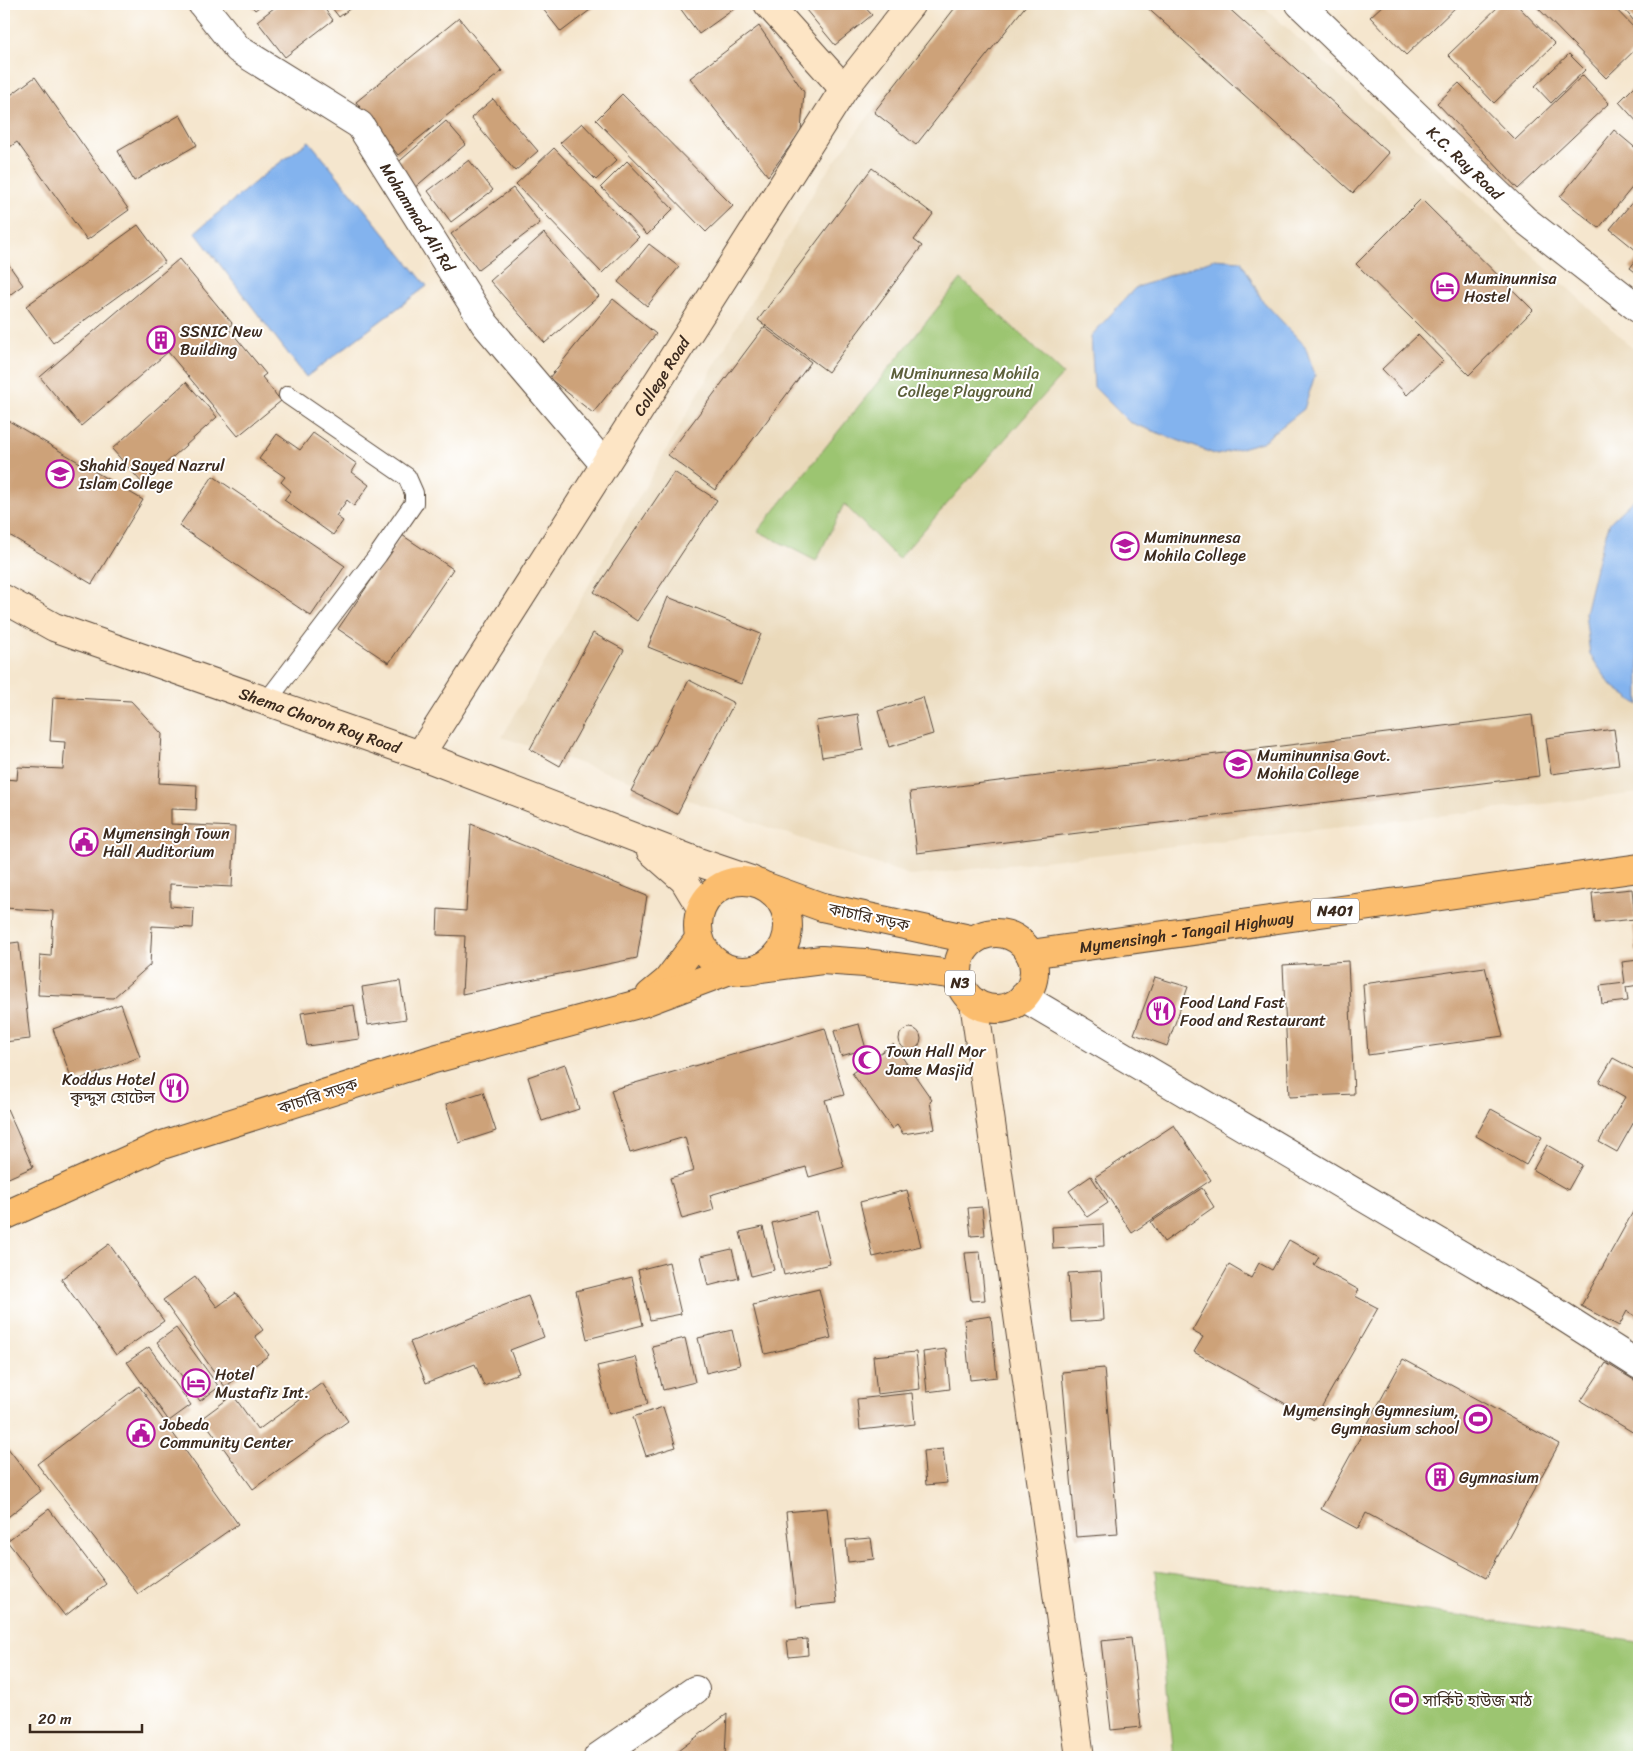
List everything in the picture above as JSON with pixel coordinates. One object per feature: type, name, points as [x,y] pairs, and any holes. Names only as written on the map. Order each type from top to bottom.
[{"type":"main road","name":"Mymensingh - Tangail Highway","points":[[1030,954],[1639,868]]},
{"type":"main road","points":[[730,970],[716,963],[706,952],[698,939],[697,923],[701,908],[709,895],[721,886],[736,881],[759,883],[777,895],[785,907],[789,921],[788,936],[782,949],[773,961],[760,968]]},
{"type":"main road","name":"কাচারি সড়ক","points":[[759,883],[822,907],[974,940]]},
{"type":"main road","points":[[974,940],[984,934],[996,933],[1008,934],[1018,940],[1030,954],[1034,970],[1032,982],[1023,997]]},
{"type":"main road","name":"কাচারি সড়ক","points":[[642,1003],[667,981],[698,939]]},
{"type":"main road","name":"N3","points":[[974,940],[965,949],[960,959],[958,975],[965,993],[974,1002],[984,1007],[996,1009],[1008,1006],[1023,997]]},
{"type":"main road","name":"N3","points":[[730,970],[745,972],[760,968],[822,960],[865,963],[958,975]]},
{"type":"main road","name":"কাচারি সড়ক","points":[[4,1216],[159,1146],[434,1059],[642,1003],[730,970]]},
{"type":"street","name":"Mohammad Ali Rd","points":[[202,4],[238,49],[360,125],[485,324],[604,464]]},
{"type":"street","points":[[768,4],[844,89]]},
{"type":"street","name":"College Road","points":[[420,755],[844,89],[911,4]]},
{"type":"street","name":"K.C. Ray Road","points":[[1300,4],[1525,220],[1639,309]]},
{"type":"street","name":"Shema Choron Roy Road","points":[[4,599],[54,627],[420,755],[759,883]]},
{"type":"street","name":"Shema Choron Roy Road","points":[[637,838],[684,880],[701,908]]},
{"type":"street","points":[[1023,997],[1520,1290],[1639,1364]]},
{"type":"street","points":[[974,1002],[1080,1757]]},
{"type":"street","points":[[598,1757],[695,1690]]},
{"type":"lane","points":[[267,701],[378,555],[414,503],[414,493],[407,477],[288,395]]},
{"type":"shaded area","name":"Muminunnesa Mohila College","points":[[952,4],[1261,4],[1639,354],[1639,793],[912,876],[502,737],[820,181]]},
{"type":"green space","name":"MUminunnesa Mohila College Playground","points":[[961,279],[1063,374],[898,559],[844,504],[816,561],[758,531]]},
{"type":"green space","name":"সার্কিট হাউজ মাঠ","points":[[1155,1571],[1639,1642],[1639,1757],[1174,1757]]},
{"type":"water","points":[[309,141],[427,286],[306,377],[195,232],[266,173]]},
{"type":"water","points":[[1214,259],[1241,261],[1262,300],[1305,346],[1315,375],[1304,409],[1262,442],[1217,455],[1129,422],[1094,387],[1091,336],[1135,288]]},
{"type":"water","points":[[1634,499],[1639,500],[1639,705],[1611,685],[1590,655],[1585,613],[1599,555],[1610,522]]},
{"type":"building","points":[[250,4],[263,4],[255,10]]},
{"type":"building","points":[[279,4],[321,4],[333,20],[285,57],[257,21]]},
{"type":"building","points":[[329,4],[356,4],[339,17]]},
{"type":"building","points":[[539,4],[598,4],[561,32]]},
{"type":"building","points":[[677,4],[741,4],[699,34]]},
{"type":"building","points":[[801,4],[862,4],[872,15],[835,45]]},
{"type":"building","points":[[958,4],[1027,4],[916,145],[874,112]]},
{"type":"building","points":[[1143,4],[1224,4],[1389,153],[1353,193]]},
{"type":"building","points":[[1384,4],[1459,4],[1406,55],[1370,17]]},
{"type":"building","points":[[1501,4],[1516,4],[1555,44],[1494,103],[1448,55]]},
{"type":"building","points":[[1534,4],[1611,4],[1639,33],[1639,46],[1606,78]]},
{"type":"building","points":[[1620,4],[1639,4],[1639,27]]},
{"type":"building","points":[[459,18],[502,71],[398,155],[356,102]]},
{"type":"building","points":[[759,26],[804,92],[801,131],[768,176],[690,78]]},
{"type":"building","points":[[1569,54],[1585,70],[1551,103],[1535,86]]},
{"type":"building","points":[[1583,75],[1609,103],[1518,189],[1437,103],[1459,83],[1515,140]]},
{"type":"building","points":[[35,77],[129,210],[87,240],[17,142],[4,151],[4,100]]},
{"type":"building","points":[[1639,82],[1639,124],[1619,102]]},
{"type":"building","points":[[622,94],[733,206],[706,232],[596,120]]},
{"type":"building","points":[[493,99],[538,151],[515,171],[471,118]]},
{"type":"building","points":[[180,115],[197,145],[134,181],[118,151]]},
{"type":"building","points":[[446,121],[466,144],[413,189],[394,166]]},
{"type":"building","points":[[582,123],[617,160],[596,180],[560,143]]},
{"type":"building","points":[[1614,130],[1639,151],[1639,179],[1599,228],[1560,197]]},
{"type":"building","points":[[554,148],[639,237],[602,273],[516,184]]},
{"type":"building","points":[[469,160],[493,190],[451,222],[428,191]]},
{"type":"building","points":[[627,161],[673,209],[647,235],[601,187]]},
{"type":"building","points":[[872,168],[933,214],[914,240],[922,246],[828,372],[758,320]]},
{"type":"building","points":[[513,188],[540,223],[478,270],[451,234]]},
{"type":"building","points":[[1639,194],[1639,249],[1637,251],[1610,229]]},
{"type":"building","name":"Muminunnisa Hostel","points":[[1421,199],[1533,310],[1469,375],[1356,264]]},
{"type":"building","points":[[138,225],[165,262],[53,343],[26,306]]},
{"type":"building","points":[[544,233],[599,296],[545,343],[490,281]]},
{"type":"building","points":[[649,244],[679,267],[647,306],[618,282]]},
{"type":"building","points":[[1639,256],[1639,275],[1630,268]]},
{"type":"building","points":[[4,258],[23,285],[4,299]]},
{"type":"building","name":"SSNIC New Building","points":[[179,259],[232,323],[229,329],[266,374],[262,377],[281,401],[238,436],[168,352],[81,426],[40,377]]},
{"type":"building","points":[[613,299],[656,334],[593,413],[549,378]]},
{"type":"building","points":[[764,327],[811,362],[715,490],[668,455]]},
{"type":"building","points":[[1418,335],[1443,361],[1407,395],[1382,369]]},
{"type":"building","points":[[186,382],[217,417],[143,484],[112,449]]},
{"type":"building","points":[[4,418],[143,500],[92,584],[4,532]]},
{"type":"building","points":[[313,433],[357,464],[352,472],[369,485],[354,506],[347,500],[336,516],[343,521],[333,535],[284,500],[291,491],[281,482],[285,477],[259,459],[277,434],[300,450]]},
{"type":"building","points":[[674,472],[717,500],[637,621],[594,592]]},
{"type":"building","points":[[213,476],[345,566],[311,616],[179,526]]},
{"type":"building","points":[[402,535],[453,569],[389,663],[338,629]]},
{"type":"building","points":[[668,597],[761,634],[741,684],[648,647]]},
{"type":"building","points":[[593,633],[624,650],[560,766],[530,749]]},
{"type":"building","points":[[689,680],[734,703],[677,814],[631,791]]},
{"type":"building","points":[[53,697],[131,701],[162,734],[159,783],[197,785],[196,810],[171,809],[171,824],[235,827],[232,887],[170,884],[170,906],[194,908],[193,928],[152,926],[150,965],[113,998],[38,995],[40,955],[51,956],[53,911],[4,908],[4,779],[17,780],[18,767],[63,769],[65,742],[50,741]]},
{"type":"building","points":[[923,697],[933,734],[889,747],[878,711]]},
{"type":"building","points":[[858,714],[863,750],[822,757],[816,721]]},
{"type":"building","points":[[1532,715],[1539,776],[917,853],[910,792]]},
{"type":"building","points":[[1614,729],[1619,765],[1551,774],[1546,738]]},
{"type":"building","points":[[471,824],[647,896],[637,958],[462,994],[465,936],[437,935],[438,909],[466,911]]},
{"type":"building","points":[[1632,889],[1635,919],[1595,923],[1592,893]]},
{"type":"building","points":[[1639,925],[1639,952],[1636,952],[1633,926]]},
{"type":"building","points":[[19,942],[30,1039],[4,1042],[4,944]]},
{"type":"building","points":[[1639,960],[1639,985],[1626,987],[1628,1001],[1602,1004],[1600,986],[1625,983],[1622,962]]},
{"type":"building","points":[[1348,961],[1354,1094],[1289,1097],[1283,965]]},
{"type":"building","points":[[1485,967],[1503,1036],[1368,1055],[1363,984]]},
{"type":"building","name":"Food Land Fast Food and Restaurant","points":[[1155,977],[1188,987],[1167,1046],[1134,1034]]},
{"type":"building","points":[[400,981],[406,1019],[368,1025],[362,987]]},
{"type":"building","points":[[121,1004],[140,1057],[73,1082],[53,1029]]},
{"type":"building","points":[[354,1005],[359,1039],[307,1046],[301,1013]]},
{"type":"building","points":[[859,1024],[866,1049],[841,1056],[834,1031]]},
{"type":"building","points":[[825,1028],[844,1095],[825,1100],[844,1167],[809,1177],[806,1167],[710,1195],[714,1210],[682,1219],[670,1178],[694,1171],[685,1137],[630,1153],[611,1090]]},
{"type":"building","points":[[910,1028],[918,1031],[921,1039],[918,1047],[910,1050],[902,1047],[899,1039],[902,1031]]},
{"type":"building","points":[[893,1044],[932,1100],[930,1102],[935,1129],[903,1134],[897,1125],[892,1129],[852,1073]]},
{"type":"building","points":[[1613,1058],[1639,1072],[1639,1113],[1617,1152],[1599,1142],[1625,1097],[1599,1082]]},
{"type":"building","points":[[565,1064],[579,1109],[542,1121],[528,1077]]},
{"type":"building","points":[[483,1092],[496,1131],[459,1143],[446,1104]]},
{"type":"building","points":[[4,1102],[33,1167],[4,1180]]},
{"type":"building","points":[[1491,1109],[1542,1137],[1526,1165],[1476,1136]]},
{"type":"building","points":[[1174,1125],[1211,1180],[1132,1233],[1095,1177]]},
{"type":"building","points":[[1547,1145],[1582,1165],[1568,1190],[1533,1170]]},
{"type":"building","points":[[1091,1176],[1108,1203],[1087,1217],[1069,1191]]},
{"type":"building","points":[[1202,1188],[1214,1207],[1164,1242],[1151,1222]]},
{"type":"building","points":[[907,1190],[921,1246],[873,1257],[860,1202]]},
{"type":"building","points":[[1639,1201],[1639,1318],[1627,1311],[1619,1326],[1581,1306]]},
{"type":"building","points":[[982,1207],[985,1235],[971,1236],[968,1208]]},
{"type":"building","points":[[817,1212],[830,1264],[784,1275],[772,1223]]},
{"type":"building","points":[[1103,1224],[1104,1246],[1053,1249],[1052,1227]]},
{"type":"building","points":[[763,1227],[774,1270],[751,1276],[740,1232]]},
{"type":"building","points":[[1289,1240],[1319,1257],[1314,1265],[1359,1290],[1355,1296],[1378,1308],[1314,1420],[1194,1352],[1203,1337],[1192,1331],[1229,1265],[1251,1278],[1259,1263],[1272,1270]]},
{"type":"building","points":[[109,1244],[164,1321],[116,1355],[61,1279]]},
{"type":"building","points":[[732,1249],[739,1278],[708,1286],[701,1256]]},
{"type":"building","points":[[980,1252],[985,1300],[971,1301],[965,1253]]},
{"type":"building","points":[[669,1262],[681,1314],[650,1320],[638,1270]]},
{"type":"building","points":[[1101,1271],[1104,1320],[1071,1322],[1068,1273]]},
{"type":"building","points":[[195,1277],[217,1307],[236,1293],[263,1330],[255,1336],[269,1355],[225,1387],[163,1300]]},
{"type":"building","points":[[632,1277],[643,1325],[587,1339],[576,1291]]},
{"type":"building","points":[[819,1289],[831,1338],[765,1354],[753,1305]]},
{"type":"building","points":[[528,1296],[544,1337],[510,1350],[519,1373],[484,1386],[475,1364],[426,1383],[410,1342]]},
{"type":"building","points":[[991,1316],[997,1377],[970,1380],[964,1320]]},
{"type":"building","points":[[176,1328],[219,1387],[200,1401],[157,1342]]},
{"type":"building","points":[[732,1330],[740,1365],[706,1373],[698,1338]]},
{"type":"building","points":[[685,1338],[695,1382],[663,1390],[652,1346]]},
{"type":"building","points":[[149,1347],[191,1405],[169,1421],[127,1362]]},
{"type":"building","points":[[946,1349],[950,1389],[927,1392],[923,1352]]},
{"type":"building","points":[[916,1352],[920,1389],[877,1394],[873,1356]]},
{"type":"building","points":[[636,1357],[648,1404],[609,1414],[597,1366]]},
{"type":"building","name":"Gymnasium","points":[[1403,1359],[1559,1444],[1486,1578],[1366,1513],[1358,1529],[1321,1509]]},
{"type":"building","points":[[1606,1363],[1639,1383],[1639,1436],[1581,1401]]},
{"type":"building","points":[[1104,1368],[1118,1534],[1076,1537],[1062,1372]]},
{"type":"building","points":[[322,1383],[348,1421],[253,1489],[202,1418],[233,1395],[258,1430]]},
{"type":"building","points":[[139,1386],[238,1524],[138,1594],[37,1464]]},
{"type":"building","points":[[912,1393],[915,1424],[860,1430],[857,1399]]},
{"type":"building","points":[[663,1407],[676,1447],[646,1456],[633,1417]]},
{"type":"building","points":[[4,1443],[41,1491],[4,1520]]},
{"type":"building","points":[[943,1449],[947,1483],[926,1485],[923,1451]]},
{"type":"building","points":[[827,1508],[837,1603],[796,1607],[786,1512]]},
{"type":"building","points":[[49,1509],[106,1584],[65,1616],[7,1541]]},
{"type":"building","points":[[871,1538],[874,1559],[848,1562],[846,1540]]},
{"type":"building","points":[[1131,1638],[1141,1727],[1111,1730],[1101,1641]]},
{"type":"building","points":[[807,1639],[808,1655],[789,1657],[787,1641]]},
{"type":"building","points":[[727,1714],[725,1757],[670,1757]]},
{"type":"place","name":"Muminunnisa Hostel","points":[[1445,287]]},
{"type":"place","name":"SSNIC New Building","points":[[161,340]]},
{"type":"place","name":"Shahid Sayed Nazrul Islam College","points":[[60,474]]},
{"type":"place","name":"Muminunnesa Mohila College","points":[[1125,546]]},
{"type":"place","name":"Muminunnisa Govt. Mohila College","points":[[1238,764]]},
{"type":"place","name":"Mymensingh Town Hall Auditorium","points":[[84,842]]},
{"type":"place","name":"Food Land Fast Food and Restaurant","points":[[1161,1011]]},
{"type":"place","name":"Town Hall Mor Jame Masjid","points":[[867,1060]]},
{"type":"place","name":"Koddus Hotel কৃদ্দুস হোটেল","points":[[174,1088]]},
{"type":"place","name":"Hotel Mustafiz Int.","points":[[196,1383]]},
{"type":"place","name":"Mymensingh Gymnesium, Gymnasium school","points":[[1478,1419]]},
{"type":"place","name":"Jobeda Community Center","points":[[141,1433]]},
{"type":"place","name":"Gymnasium","points":[[1440,1477]]},
{"type":"place","name":"সার্কিট হাউজ মাঠ","points":[[1404,1700]]}]
